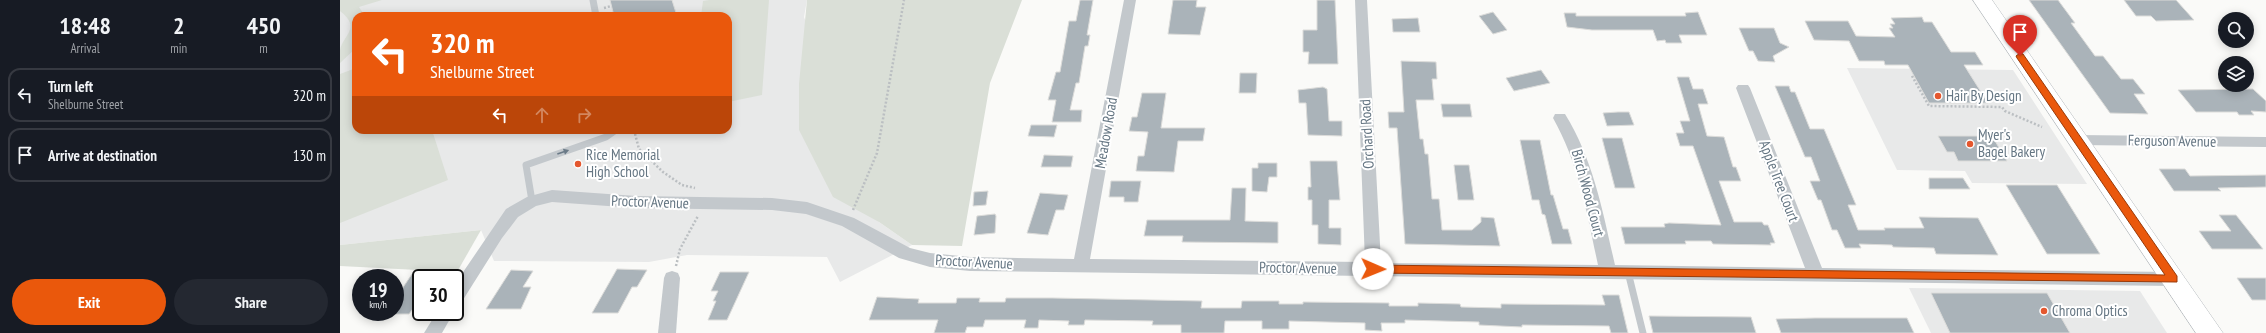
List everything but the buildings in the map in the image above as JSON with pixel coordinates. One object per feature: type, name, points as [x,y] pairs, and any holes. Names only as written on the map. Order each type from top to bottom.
[{"type":"main road","points":[[1982,0],[2210,333]]},
{"type":"street","name":"Meadow Road","points":[[1081,265],[1130,0]]},
{"type":"street","name":"Orchard Road","points":[[1361,0],[1373,269]]},
{"type":"street","name":"Apple Tree Court","points":[[1743,88],[1816,274]]},
{"type":"street","name":"Birch Wood Court","points":[[1560,118],[1568,130],[1579,156],[1608,272]]},
{"type":"street","name":"Ferguson Avenue","points":[[2078,140],[2266,142]]},
{"type":"street","name":"Proctor Avenue","points":[[532,201],[565,196],[597,200],[772,204],[806,208],[848,222],[905,253],[930,260],[970,264],[2173,279]]},
{"type":"street","points":[[464,284],[496,234],[512,213],[532,201]]},
{"type":"street","points":[[667,333],[672,278]]},
{"type":"street","points":[[433,333],[440,321]]},
{"type":"lane","points":[[592,0],[595,12]]},
{"type":"lane","points":[[532,201],[526,165],[606,137],[610,134]]},
{"type":"lane","points":[[1628,272],[1643,333]]},
{"type":"path","points":[[848,222],[877,153],[904,0]]},
{"type":"path","points":[[604,8],[611,6]]},
{"type":"path","points":[[1912,76],[1929,106],[2002,107],[2005,111],[2042,127]]},
{"type":"path","points":[[672,278],[680,249],[705,203]]},
{"type":"shaded area","name":"Rice Memorial High School","points":[[340,0],[807,0],[804,17],[879,222],[912,245],[840,282],[827,257],[687,255],[649,262],[494,261],[481,230],[340,245]]},
{"type":"shaded area","points":[[340,0],[382,0],[359,7],[362,12],[352,12],[352,52],[340,63],[340,50],[349,31],[350,22],[340,11]]},
{"type":"shaded area","points":[[769,0],[762,95],[732,101],[732,12],[702,12],[703,1]]},
{"type":"shaded area","points":[[807,0],[1022,0],[990,83],[962,246],[912,245],[879,222],[833,197],[799,130],[799,84]]},
{"type":"shaded area","points":[[1847,68],[2013,70],[2087,184],[1972,183],[1965,171],[1897,170]]},
{"type":"shaded area","points":[[352,70],[352,134],[433,134],[448,180],[340,223],[340,74]]},
{"type":"shaded area","points":[[481,230],[459,269],[412,270],[340,266],[340,245]]},
{"type":"shaded area","points":[[1909,288],[2140,291],[2167,333],[1931,333]]},
{"type":"place","name":"Hair By Design","points":[[1938,96]]},
{"type":"place","name":"Myer's Bagel Bakery","points":[[1970,144]]},
{"type":"place","name":"Rice Memorial High School","points":[[578,164]]},
{"type":"place","name":"Chroma Optics","points":[[2044,311]]},
{"type":"route","points":[[1373,269],[2173,279],[2020,56]]}]
